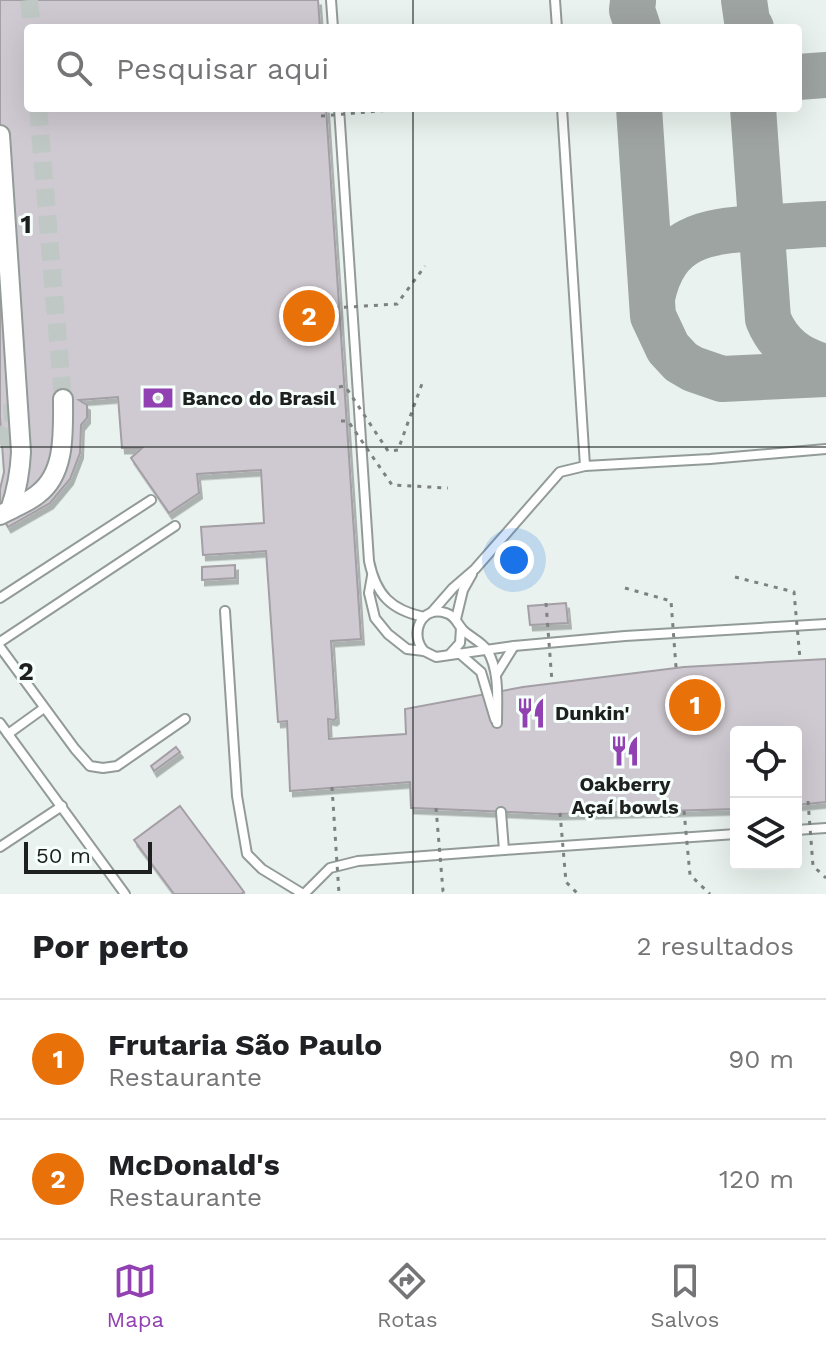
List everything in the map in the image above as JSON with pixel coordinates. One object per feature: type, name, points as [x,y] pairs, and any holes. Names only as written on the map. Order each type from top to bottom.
[{"type":"street","points":[[0,135],[21,452],[20,476],[5,513]]},
{"type":"street","points":[[5,513],[40,493],[56,474],[62,437],[63,399]]},
{"type":"lane","points":[[331,0],[333,24]]},
{"type":"lane","points":[[555,0],[557,24]]},
{"type":"lane","points":[[339,112],[372,575],[369,593],[375,618],[388,634],[407,649],[424,651],[436,657],[514,646],[826,624]]},
{"type":"lane","points":[[562,112],[585,466]]},
{"type":"lane","points":[[424,651],[416,632],[428,615],[475,569],[560,472],[585,466],[826,449]]},
{"type":"lane","points":[[0,598],[151,500]]},
{"type":"lane","points":[[175,526],[0,645],[83,760],[96,768],[117,766],[185,719]]},
{"type":"lane","points":[[456,619],[463,590],[475,569]]},
{"type":"lane","points":[[372,575],[394,608],[428,615],[444,612],[456,619],[461,628],[487,650],[496,675],[497,723],[481,672],[454,654]]},
{"type":"lane","points":[[225,611],[237,796],[247,854],[262,869],[303,894],[330,868],[358,861],[730,834]]},
{"type":"lane","points":[[454,654],[460,643],[461,628]]},
{"type":"lane","points":[[496,675],[514,646]]},
{"type":"lane","points":[[8,734],[44,708]]},
{"type":"lane","points":[[0,723],[125,894]]},
{"type":"lane","points":[[0,847],[62,806]]},
{"type":"lane","points":[[501,812],[504,850]]},
{"type":"lane","points":[[802,830],[826,828]]},
{"type":"path","points":[[321,116],[335,112]]},
{"type":"path","points":[[334,308],[397,304],[425,266]]},
{"type":"path","points":[[339,387],[345,386],[388,451],[398,450],[423,381]]},
{"type":"path","points":[[341,421],[348,421],[392,485],[448,488]]},
{"type":"path","points":[[735,577],[794,592],[800,659]]},
{"type":"path","points":[[625,588],[671,601],[676,667]]},
{"type":"path","points":[[546,603],[552,682]]},
{"type":"path","points":[[332,787],[339,894]]},
{"type":"path","points":[[808,801],[813,866],[826,878]]},
{"type":"path","points":[[436,808],[445,894]]},
{"type":"path","points":[[684,811],[690,875],[710,894]]},
{"type":"path","points":[[560,813],[566,882],[578,894]]},
{"type":"building","points":[[0,0],[318,0],[320,24],[24,24],[24,112],[326,112],[361,639],[331,641],[336,718],[328,719],[329,739],[406,734],[405,709],[523,687],[684,667],[826,659],[826,802],[802,804],[802,726],[730,726],[730,809],[555,814],[411,808],[410,782],[290,791],[287,721],[278,722],[266,551],[203,555],[201,527],[264,523],[261,470],[197,474],[199,493],[169,513],[131,458],[142,448],[122,448],[118,397],[79,400],[87,405],[87,418],[81,425],[80,453],[70,479],[50,503],[8,527],[0,513],[4,472],[0,416]]},
{"type":"building","points":[[235,565],[235,578],[202,580],[202,567]]},
{"type":"building","points":[[566,603],[568,623],[530,625],[528,606]]},
{"type":"building","points":[[176,747],[180,752],[154,771],[151,766]]},
{"type":"building","points":[[180,806],[244,892],[174,894],[134,840]]},
{"type":"taxiway","points":[[744,0],[749,24]]},
{"type":"taxiway","points":[[633,1],[632,10],[637,24]]},
{"type":"taxiway","points":[[802,77],[826,75]]},
{"type":"taxiway","points":[[639,112],[653,316],[668,348],[693,369],[722,379],[826,374]]},
{"type":"taxiway","points":[[753,112],[768,319],[778,337],[791,350],[826,367]]},
{"type":"taxiway","points":[[652,298],[666,262],[677,250],[704,235],[738,229],[826,224]]},
{"type":"tunnel","points":[[29,0],[32,24]]},
{"type":"tunnel","points":[[38,112],[63,399]]},
{"type":"tunnel","points":[[0,445],[13,422],[12,402]]},
{"type":"place","name":"McDonald's","points":[[309,316]]},
{"type":"place","name":"Banco do Brasil","points":[[158,398]]},
{"type":"place","name":"Frutaria São Paulo","points":[[695,705]]},
{"type":"place","name":"Dunkin'","points":[[531,713]]},
{"type":"place","name":"Oakberry Açaí bowls","points":[[625,751]]}]
